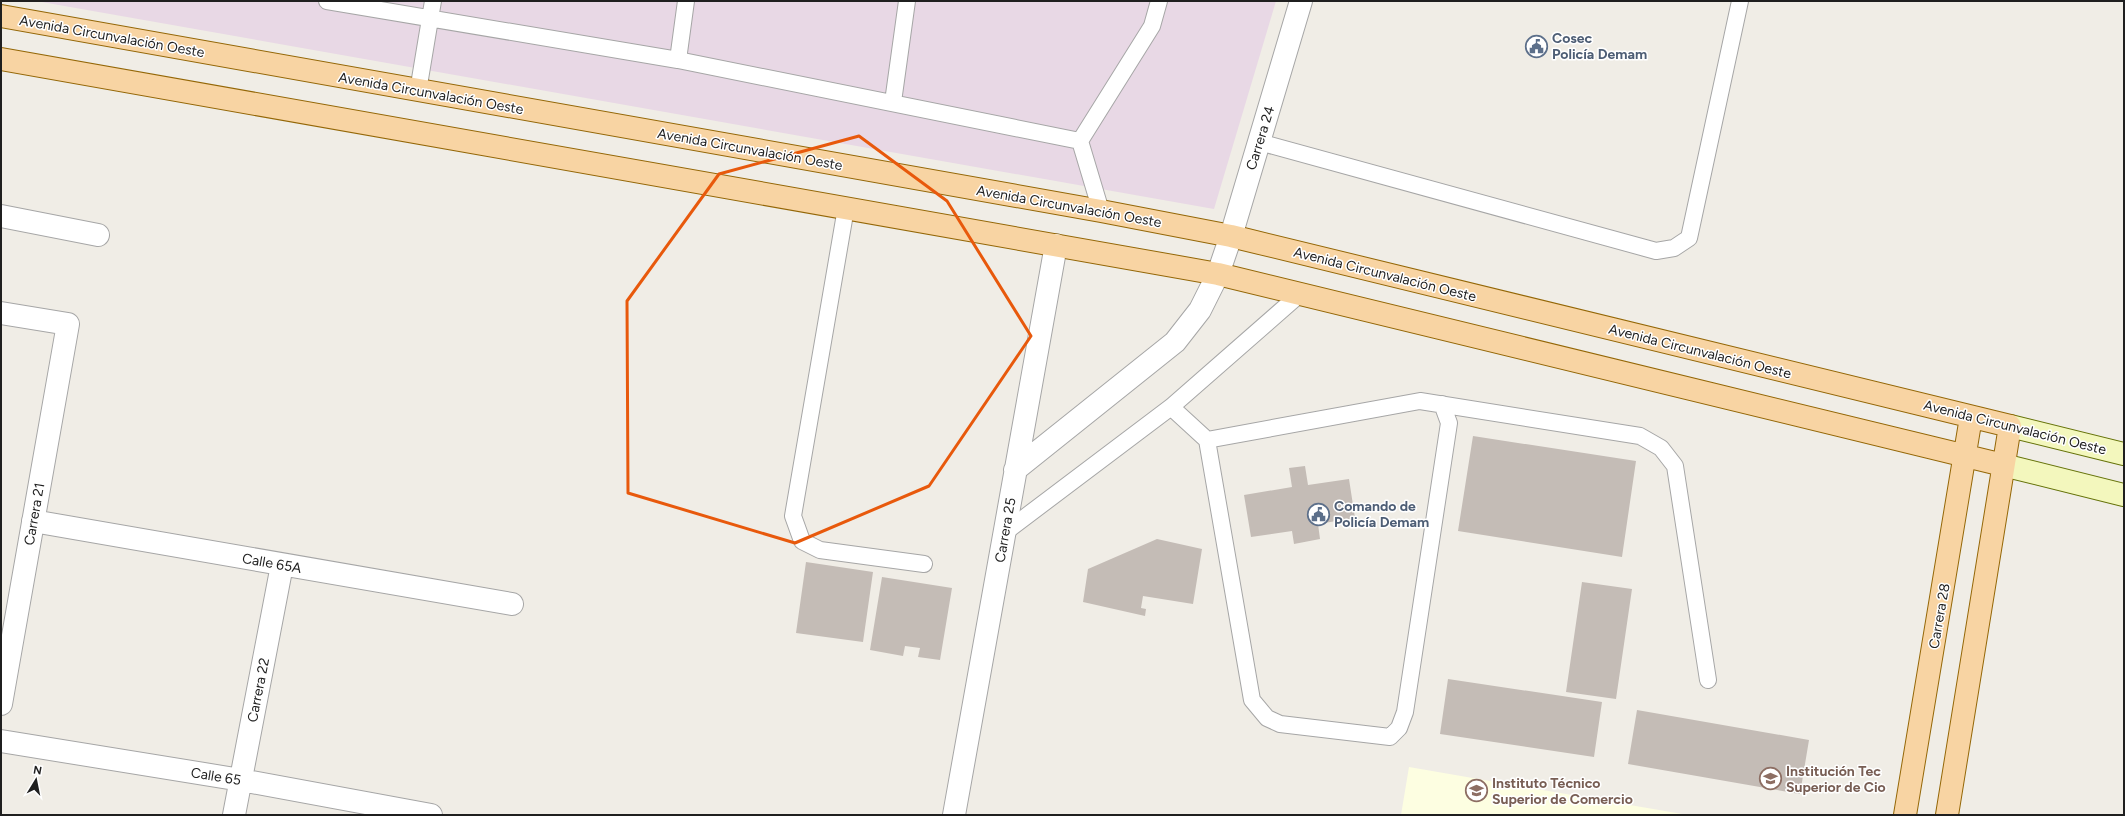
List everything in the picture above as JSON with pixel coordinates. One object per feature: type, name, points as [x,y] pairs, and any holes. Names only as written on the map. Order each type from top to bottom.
[{"type":"main road","name":"Avenida Circunvalación Oeste","points":[[1,16],[1101,211],[1231,236],[2124,454]]},
{"type":"main road","points":[[1,59],[1218,274],[2124,495]]},
{"type":"main road","name":"Carrera 28","points":[[1905,815],[1966,456],[1971,417]]},
{"type":"main road","points":[[1947,815],[2010,426]]},
{"type":"street","name":"Carrera 24","points":[[1015,470],[1175,342],[1200,310],[1218,274],[1231,236],[1302,1]]},
{"type":"street","points":[[1,216],[98,235]]},
{"type":"street","name":"Carrera 25","points":[[954,815],[1056,245]]},
{"type":"street","name":"Carrera 21","points":[[1,313],[68,324],[1,704]]},
{"type":"street","name":"Calle 65A","points":[[33,521],[512,604]]},
{"type":"street","name":"Carrera 22","points":[[234,815],[282,565]]},
{"type":"street","name":"Calle 65","points":[[1,741],[241,780],[431,815]]},
{"type":"lane","points":[[327,1],[678,60],[1080,141]]},
{"type":"lane","points":[[418,91],[433,1]]},
{"type":"lane","points":[[678,60],[686,1]]},
{"type":"lane","points":[[892,102],[907,1]]},
{"type":"lane","points":[[1101,211],[1080,141],[1152,26],[1159,1]]},
{"type":"lane","points":[[1259,142],[1656,251],[1674,248],[1689,238],[1740,1]]},
{"type":"lane","points":[[846,208],[793,516],[802,541],[820,550],[924,564]]},
{"type":"lane","points":[[1004,533],[1171,407],[1300,294]]},
{"type":"lane","points":[[1207,440],[1420,401],[1640,436],[1661,448],[1675,466],[1708,680]]},
{"type":"lane","points":[[1171,407],[1207,440],[1252,700],[1267,718],[1280,724],[1390,737],[1399,728],[1405,712],[1449,423],[1442,404]]},
{"type":"highlighted area","points":[[859,136],[947,201],[1031,336],[929,486],[795,543],[628,493],[627,301],[719,174]]},
{"type":"shaded area","points":[[36,1],[1276,1],[1214,209]]},
{"type":"shaded area","name":"Instituto Técnico Superior de Comercio","points":[[1409,767],[1688,815],[1401,815]]},
{"type":"building","points":[[1473,436],[1636,461],[1622,557],[1458,531]]},
{"type":"building","points":[[1305,466],[1308,485],[1349,479],[1355,518],[1318,524],[1320,539],[1294,544],[1292,531],[1251,537],[1244,495],[1292,487],[1289,468]]},
{"type":"building","points":[[1157,539],[1202,549],[1193,604],[1143,596],[1141,608],[1146,609],[1145,616],[1083,602],[1088,569]]},
{"type":"building","points":[[806,562],[873,572],[863,642],[796,633]]},
{"type":"building","points":[[882,577],[952,588],[940,660],[918,657],[920,648],[905,646],[903,656],[870,650]]},
{"type":"building","points":[[1582,582],[1632,589],[1616,699],[1566,692]]},
{"type":"building","points":[[1448,679],[1602,702],[1594,757],[1440,734]]},
{"type":"building","points":[[1637,710],[1809,740],[1800,794],[1628,764]]},
{"type":"place","name":"Cosec Policía Demam","points":[[1536,46]]},
{"type":"place","name":"Comando de Policía Demam","points":[[1318,514]]},
{"type":"place","name":"Institución Tec Superior de Cio","points":[[1771,779]]},
{"type":"place","name":"Instituto Técnico Superior de Comercio","points":[[1476,791]]}]
